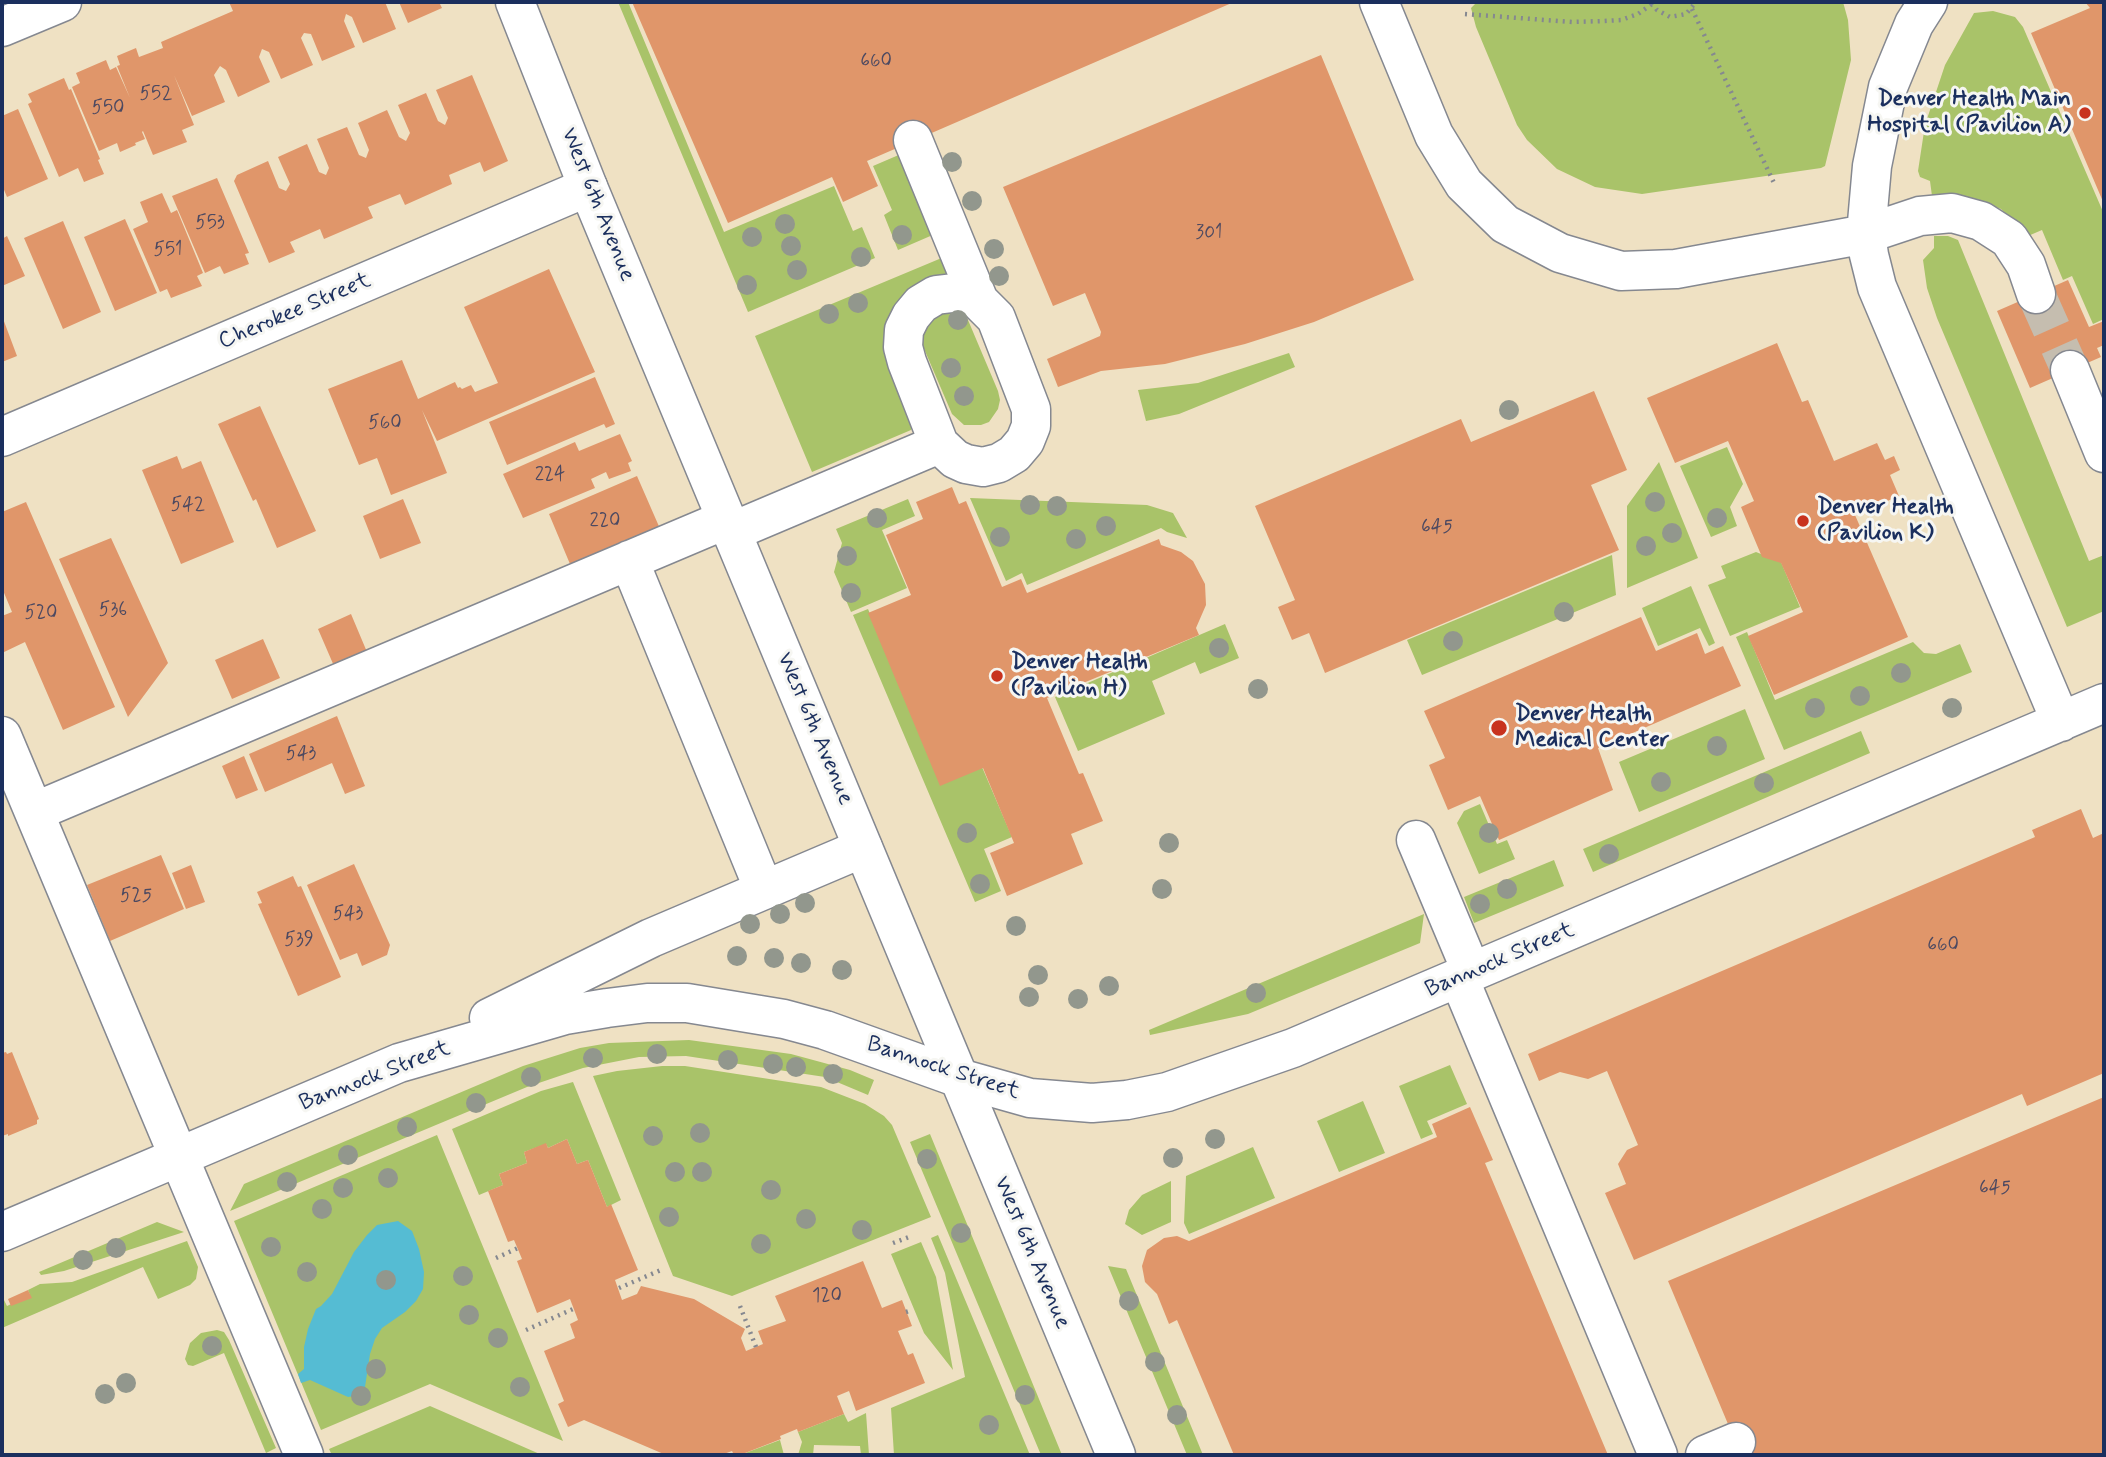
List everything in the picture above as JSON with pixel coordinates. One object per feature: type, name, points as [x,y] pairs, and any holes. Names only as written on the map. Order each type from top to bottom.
[{"type":"street","points":[[2,27],[62,2]]},
{"type":"street","name":"West 6th Avenue","points":[[515,2],[588,187],[1116,1455]]},
{"type":"street","points":[[1379,2],[1434,135],[1464,184],[1505,224],[1560,253],[1621,271],[1676,269],[1867,234],[1920,216],[1952,214],[1974,219],[1995,229],[2020,252],[2032,277],[2036,294]]},
{"type":"street","points":[[1928,2],[1914,24],[1888,87],[1872,166],[1867,234],[1877,287],[2061,722]]},
{"type":"street","points":[[913,141],[979,301]]},
{"type":"street","name":"Cherokee Street","points":[[2,437],[588,187]]},
{"type":"street","points":[[953,293],[970,296],[979,301],[996,318],[1031,409],[1031,426],[1025,441],[1014,454],[999,463],[983,467],[955,459],[939,444],[907,362],[903,347],[904,330],[921,304],[936,295],[953,293]]},
{"type":"street","points":[[2070,370],[2104,453]]},
{"type":"street","points":[[34,812],[629,560],[729,525],[939,444]]},
{"type":"street","points":[[629,560],[764,890]]},
{"type":"street","name":"Bannock Street","points":[[2,1232],[400,1063],[565,1015],[647,1003],[687,1003],[794,1021],[959,1078],[1030,1098],[1092,1103],[1127,1100],[1167,1092],[1293,1048],[2061,722],[2103,708]]},
{"type":"street","points":[[2,736],[304,1455]]},
{"type":"street","points":[[1416,840],[1465,975],[1658,1455]]},
{"type":"street","points":[[400,1063],[651,938],[863,848]]},
{"type":"path","points":[[1465,14],[1572,22],[1604,21],[1621,20],[1652,3],[1657,10],[1670,17],[1686,14],[1696,2]]},
{"type":"path","points":[[1692,9],[1773,183]]},
{"type":"path","points":[[893,1243],[909,1237]]},
{"type":"path","points":[[496,1258],[518,1248]]},
{"type":"path","points":[[618,1288],[661,1270]]},
{"type":"path","points":[[740,1306],[756,1347]]},
{"type":"path","points":[[526,1330],[573,1309]]},
{"type":"green space","points":[[618,2],[628,2],[724,232],[834,186],[853,231],[862,227],[875,258],[748,312]]},
{"type":"green space","points":[[1477,2],[1843,2],[1848,20],[1851,60],[1825,166],[1642,194],[1595,187],[1557,169],[1527,140],[1517,125],[1476,27],[1471,8]]},
{"type":"green space","points":[[1993,11],[2015,17],[2023,27],[2104,214],[2104,319],[2093,324],[2072,276],[2063,280],[2042,230],[2028,236],[2001,209],[1988,204],[1932,196],[1930,181],[1920,177],[1918,171],[1925,125],[1945,65],[1974,13]]},
{"type":"green space","points":[[901,154],[935,234],[898,250],[884,215],[892,210],[873,166]]},
{"type":"green space","points":[[1934,236],[1948,236],[1958,240],[2089,561],[2104,555],[2104,611],[2067,627],[1937,318],[1927,288],[1923,260],[1934,248]]},
{"type":"green space","points":[[944,257],[951,273],[910,289],[898,302],[885,325],[888,350],[915,415],[911,430],[812,472],[755,336]]},
{"type":"green space","points":[[952,311],[968,320],[998,391],[998,409],[989,422],[981,425],[964,425],[952,414],[922,344],[923,327],[935,314]]},
{"type":"green space","points":[[1289,353],[1295,367],[1179,414],[1146,421],[1138,390],[1198,383]]},
{"type":"green space","points":[[1727,447],[1743,484],[1730,507],[1737,526],[1711,537],[1680,466]]},
{"type":"green space","points":[[1659,462],[1698,558],[1627,588],[1627,506]]},
{"type":"green space","points":[[970,498],[1147,505],[1173,513],[1187,538],[1161,528],[1027,585],[1022,573],[1006,581]]},
{"type":"green space","points":[[908,499],[915,516],[882,530],[907,588],[851,612],[834,572],[842,543],[836,529]]},
{"type":"green space","points":[[1756,552],[1781,562],[1800,607],[1730,636],[1708,585],[1726,578],[1721,566]]},
{"type":"green space","points":[[1612,555],[1616,595],[1422,675],[1407,640]]},
{"type":"green space","points":[[1691,586],[1715,643],[1709,646],[1700,628],[1658,646],[1642,608]]},
{"type":"green space","points":[[868,609],[942,783],[982,767],[1012,837],[984,849],[1001,891],[975,902],[853,615]]},
{"type":"green space","points":[[1225,624],[1239,658],[1200,674],[1195,662],[1152,681],[1165,714],[1078,751],[1055,697]]},
{"type":"green space","points":[[1747,632],[1775,700],[1913,642],[1924,653],[1936,654],[1960,644],[1972,672],[1784,750],[1736,637]]},
{"type":"green space","points":[[1745,709],[1765,759],[1639,812],[1619,762]]},
{"type":"green space","points":[[1861,731],[1870,753],[1593,872],[1583,849]]},
{"type":"green space","points":[[1480,804],[1497,844],[1507,840],[1515,859],[1479,874],[1457,823],[1464,811]]},
{"type":"green space","points":[[1554,860],[1564,886],[1474,923],[1464,897]]},
{"type":"green space","points":[[1424,914],[1420,943],[1248,1014],[1150,1035],[1149,1030]]},
{"type":"green space","points":[[689,1040],[791,1054],[850,1070],[874,1080],[868,1095],[825,1077],[686,1056],[639,1057],[583,1068],[527,1087],[230,1211],[244,1184],[523,1066],[580,1048],[609,1043]]},
{"type":"green space","points":[[1450,1065],[1467,1104],[1427,1121],[1433,1134],[1421,1139],[1399,1086]]},
{"type":"green space","points":[[662,1066],[685,1066],[821,1087],[865,1104],[884,1116],[892,1125],[931,1217],[732,1296],[673,1276],[593,1076]]},
{"type":"green space","points":[[573,1082],[621,1200],[607,1207],[588,1160],[577,1164],[567,1139],[548,1148],[546,1144],[524,1152],[527,1163],[499,1174],[503,1185],[479,1195],[452,1129],[541,1091]]},
{"type":"green space","points":[[1363,1101],[1385,1153],[1339,1172],[1317,1121]]},
{"type":"green space","points":[[930,1134],[1062,1455],[1041,1455],[910,1142]]},
{"type":"green space","points":[[437,1135],[563,1441],[430,1384],[321,1430],[234,1221]]},
{"type":"green space","points":[[1253,1147],[1275,1198],[1189,1234],[1184,1223],[1186,1176]]},
{"type":"green space","points":[[1171,1181],[1171,1222],[1142,1235],[1125,1224],[1129,1210],[1142,1195]]},
{"type":"green space","points":[[157,1222],[184,1232],[64,1271],[41,1275],[39,1272]]},
{"type":"green space","points":[[938,1235],[1030,1455],[894,1455],[891,1408],[965,1377],[945,1273],[931,1238]]},
{"type":"green space","points":[[187,1241],[198,1267],[196,1279],[190,1285],[158,1299],[143,1267],[2,1328],[4,1300],[7,1306],[30,1295],[28,1290],[40,1284],[72,1282]]},
{"type":"green space","points":[[921,1242],[936,1277],[953,1370],[924,1333],[891,1254]]},
{"type":"green space","points":[[1108,1266],[1126,1269],[1203,1455],[1187,1455]]},
{"type":"green space","points":[[217,1330],[224,1332],[229,1340],[276,1448],[266,1453],[224,1353],[193,1366],[188,1365],[185,1359],[190,1343],[201,1333]]},
{"type":"green space","points":[[430,1406],[542,1455],[332,1455],[329,1449]]},
{"type":"green space","points":[[866,1413],[869,1455],[861,1455],[860,1446],[814,1445],[813,1455],[798,1455],[802,1442],[798,1432],[844,1414],[848,1422]]},
{"type":"green space","points":[[780,1440],[784,1455],[740,1455]]},
{"type":"water","points":[[398,1221],[412,1231],[419,1249],[424,1272],[423,1289],[416,1301],[382,1328],[375,1339],[365,1387],[354,1396],[348,1397],[310,1380],[301,1383],[298,1374],[304,1369],[304,1347],[316,1309],[332,1294],[354,1252],[367,1235],[377,1225]]},
{"type":"building","points":[[229,2],[385,2],[396,29],[363,43],[352,17],[346,14],[344,21],[355,47],[322,61],[311,34],[304,33],[301,38],[313,65],[281,79],[269,52],[262,49],[259,57],[270,82],[238,97],[226,70],[220,66],[214,75],[225,102],[192,116],[174,75],[194,125],[182,130],[187,142],[153,155],[143,131],[145,139],[135,143],[136,145],[120,152],[117,143],[99,151],[72,87],[80,83],[76,73],[106,60],[110,70],[116,67],[130,98],[117,66],[120,65],[117,56],[136,48],[139,57],[163,48],[161,42],[233,11]]},
{"type":"building","points":[[399,2],[439,2],[442,8],[408,23]]},
{"type":"building","points":[[632,2],[1234,2],[867,161],[878,186],[843,202],[832,177],[728,223]]},
{"type":"building","name":"Denver Health Main Hospital (Pavilion A)","points":[[2085,2],[2104,2],[2104,204],[2031,33],[2090,8]]},
{"type":"building","points":[[1321,55],[1414,280],[1314,322],[1245,344],[1165,364],[1101,371],[1058,387],[1047,359],[1100,336],[1101,332],[1085,293],[1053,306],[1003,187]]},
{"type":"building","points":[[472,75],[508,161],[484,172],[480,162],[449,175],[452,184],[405,205],[400,194],[368,207],[373,218],[324,239],[320,229],[290,242],[295,252],[269,263],[234,181],[237,175],[268,161],[279,188],[286,191],[290,184],[278,157],[307,144],[319,172],[326,175],[329,168],[317,139],[347,127],[359,155],[366,158],[369,150],[358,123],[387,110],[399,137],[406,141],[410,133],[398,105],[426,93],[438,121],[445,125],[448,118],[436,90]]},
{"type":"building","points":[[64,78],[69,90],[71,89],[104,174],[84,182],[78,168],[59,177],[28,104],[32,102],[28,94]]},
{"type":"building","points":[[18,109],[48,179],[7,197],[2,185],[2,116]]},
{"type":"building","points":[[217,178],[249,253],[245,254],[249,264],[224,274],[220,266],[205,273],[172,196]]},
{"type":"building","points":[[162,193],[171,213],[177,210],[203,273],[197,276],[202,286],[171,298],[167,289],[160,292],[133,229],[148,222],[140,202]]},
{"type":"building","points":[[125,219],[157,293],[115,311],[84,237]]},
{"type":"building","points":[[63,221],[101,312],[63,329],[24,238]]},
{"type":"building","points":[[7,236],[25,276],[2,286],[2,239]]},
{"type":"building","points":[[549,269],[595,372],[437,441],[422,410],[447,473],[391,495],[377,458],[359,465],[328,389],[402,360],[418,399],[455,382],[458,388],[462,389],[471,385],[475,392],[498,383],[464,307]]},
{"type":"building","points":[[2068,280],[2089,327],[2104,321],[2104,345],[2097,348],[2101,357],[2030,388],[1997,311]]},
{"type":"building","points":[[2,316],[17,356],[2,362]]},
{"type":"building","name":"Denver Health (Pavilion K)","points":[[1777,343],[1802,402],[1808,400],[1834,461],[1877,443],[1885,460],[1894,456],[1900,470],[1890,475],[1899,496],[1855,515],[1908,637],[1774,695],[1748,636],[1803,612],[1781,563],[1762,557],[1741,507],[1754,501],[1728,441],[1675,463],[1647,398]]},
{"type":"building","points":[[595,377],[615,424],[606,428],[604,424],[507,465],[489,422]]},
{"type":"building","points":[[1594,391],[1627,470],[1591,485],[1619,550],[1325,673],[1309,633],[1292,640],[1278,607],[1295,600],[1255,506],[1461,419],[1471,442]]},
{"type":"building","points":[[260,406],[316,531],[277,548],[218,424]]},
{"type":"building","points":[[620,434],[632,461],[628,463],[631,471],[609,479],[606,472],[591,479],[595,488],[523,518],[503,474],[575,442],[579,451]]},
{"type":"building","points":[[177,456],[182,469],[201,461],[234,542],[181,564],[142,470]]},
{"type":"building","points":[[637,476],[661,531],[584,563],[582,559],[570,564],[549,514]]},
{"type":"building","name":"Denver Health (Pavilion H)","points":[[952,487],[959,504],[966,501],[1002,587],[1021,579],[1027,593],[1159,539],[1161,545],[1181,552],[1193,561],[1205,584],[1206,605],[1196,628],[1199,635],[1047,698],[1079,774],[1083,773],[1103,821],[1071,834],[1083,864],[1007,896],[990,853],[1014,843],[983,768],[940,786],[868,613],[911,595],[886,535],[923,519],[916,502]]},
{"type":"building","points":[[403,499],[421,543],[380,559],[363,516]]},
{"type":"building","points":[[26,502],[115,707],[63,730],[25,642],[2,653],[2,616],[12,612],[2,588],[2,512]]},
{"type":"building","points":[[111,538],[168,663],[128,717],[59,559]]},
{"type":"building","points":[[351,614],[367,652],[334,666],[318,629]]},
{"type":"building","points":[[1641,617],[1656,651],[1697,633],[1705,654],[1723,646],[1741,686],[1598,748],[1613,790],[1499,840],[1480,796],[1448,810],[1429,765],[1445,758],[1424,711]]},
{"type":"building","points":[[263,639],[280,678],[232,699],[215,660]]},
{"type":"building","points":[[337,716],[365,786],[345,794],[332,763],[265,792],[249,754]]},
{"type":"building","points":[[244,756],[258,790],[236,799],[222,766]]},
{"type":"building","points":[[2081,809],[2093,838],[2104,833],[2104,1073],[2027,1106],[2022,1094],[1634,1260],[1605,1193],[1626,1184],[1618,1164],[1627,1150],[1638,1145],[1607,1071],[1588,1079],[1560,1072],[1539,1081],[1528,1054],[2035,837],[2032,830]]},
{"type":"building","points":[[161,855],[184,909],[110,941],[87,885]]},
{"type":"building","points":[[354,864],[390,945],[387,955],[362,966],[357,953],[340,960],[307,885]]},
{"type":"building","points":[[191,865],[205,902],[186,909],[172,873]]},
{"type":"building","points":[[293,876],[298,887],[301,886],[341,977],[298,996],[258,904],[262,903],[257,892]]},
{"type":"building","points":[[12,1052],[39,1119],[37,1124],[2,1136],[2,1053]]},
{"type":"building","points":[[2104,1097],[2104,1455],[1741,1455],[1668,1281]]},
{"type":"building","points":[[1470,1107],[1493,1160],[1485,1163],[1608,1455],[1234,1455],[1177,1320],[1169,1324],[1157,1294],[1145,1282],[1142,1266],[1147,1250],[1164,1238],[1177,1236],[1189,1241],[1437,1137],[1432,1124]]},
{"type":"building","points":[[567,1139],[577,1164],[588,1160],[607,1207],[611,1204],[638,1270],[615,1280],[622,1300],[637,1294],[641,1286],[694,1299],[745,1329],[741,1338],[746,1351],[763,1344],[758,1331],[786,1321],[775,1296],[863,1261],[882,1308],[902,1300],[912,1326],[898,1331],[908,1355],[913,1353],[925,1383],[856,1411],[849,1391],[837,1396],[844,1414],[798,1432],[797,1429],[780,1436],[781,1439],[740,1455],[734,1455],[732,1451],[721,1455],[666,1455],[584,1420],[568,1427],[558,1404],[564,1401],[544,1351],[575,1338],[570,1324],[578,1320],[570,1299],[537,1313],[517,1261],[522,1259],[514,1240],[508,1242],[488,1191],[503,1185],[499,1174],[527,1163],[524,1152],[546,1143],[548,1148]]},
{"type":"building","points":[[28,1290],[32,1298],[11,1306],[8,1299]]},
{"type":"tunnel","points":[[2036,294],[2070,370]]},
{"type":"place","name":"Denver Health Main Hospital (Pavilion A)","points":[[2085,113]]},
{"type":"place","name":"Denver Health (Pavilion K)","points":[[1803,521]]},
{"type":"place","name":"Denver Health (Pavilion H)","points":[[997,676]]},
{"type":"place","name":"Denver Health Medical Center","points":[[1499,728]]}]
